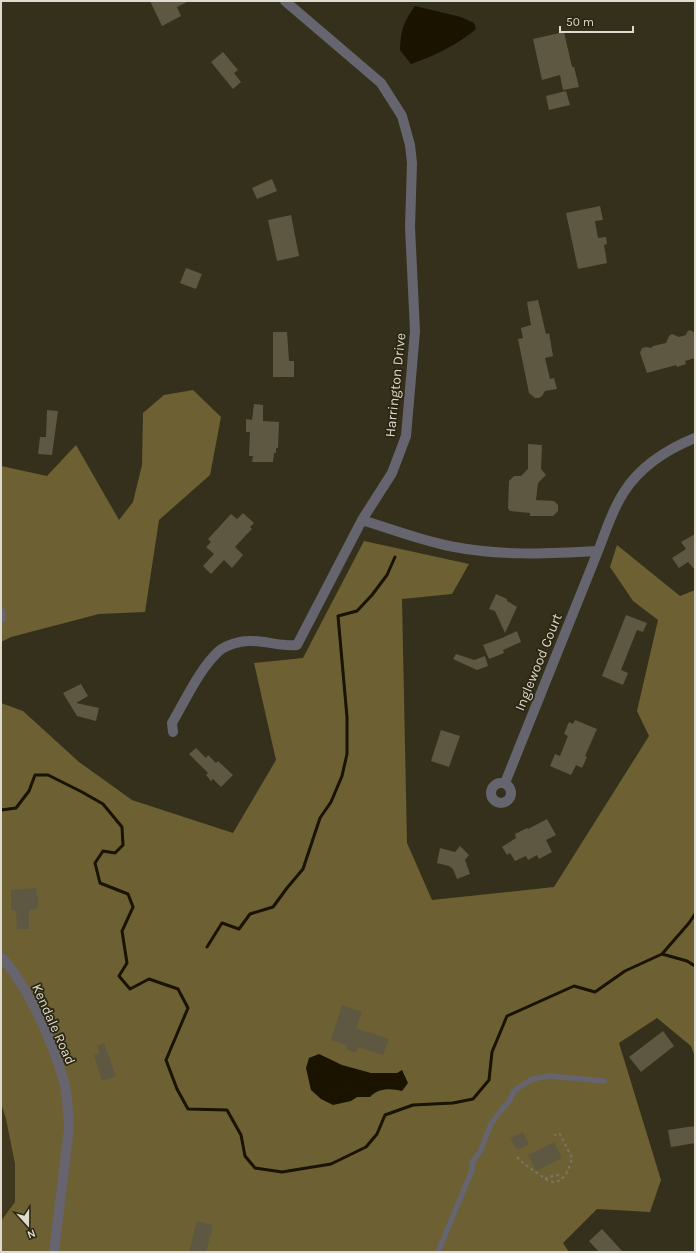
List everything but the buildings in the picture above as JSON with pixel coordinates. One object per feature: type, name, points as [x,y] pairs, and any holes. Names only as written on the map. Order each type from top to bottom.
[{"type":"street","name":"Harrington Drive","points":[[173,732],[172,723],[176,716],[204,668],[220,650],[228,646],[248,641],[289,646],[297,645],[362,520],[392,473],[406,436],[415,331],[410,227],[412,164],[410,145],[402,116],[381,82],[285,1]]},
{"type":"street","name":"Inglewood Court","points":[[505,783],[614,510],[624,491],[639,474],[656,459],[684,442],[695,438]]},
{"type":"street","points":[[362,520],[449,546],[499,553],[528,554],[598,551]]},
{"type":"street","points":[[1,613],[1,618]]},
{"type":"street","name":"Kendale Road","points":[[1,957],[12,969],[23,986],[47,1036],[64,1083],[68,1109],[68,1128],[54,1252]]},
{"type":"lane","points":[[438,1252],[472,1170],[472,1162],[480,1152],[491,1124],[498,1113],[510,1100],[513,1092],[532,1079],[550,1076],[604,1081]]},
{"type":"path","points":[[517,1157],[529,1168],[545,1179],[554,1182],[562,1178],[568,1171],[572,1158],[560,1134],[554,1135]]},
{"type":"path","points":[[545,1179],[558,1175],[562,1178]]},
{"type":"shaded area","points":[[415,6],[461,17],[474,23],[476,29],[462,40],[445,50],[411,64],[400,50],[400,43],[405,22]]},
{"type":"shaded area","points":[[193,390],[221,417],[210,475],[159,520],[145,612],[99,614],[11,637],[1,642],[1,466],[47,476],[76,445],[119,520],[133,502],[142,465],[143,413],[164,395]]},
{"type":"shaded area","points":[[364,541],[469,564],[452,594],[402,599],[407,843],[432,900],[554,887],[649,736],[637,711],[658,620],[633,601],[610,567],[617,545],[680,596],[695,590],[695,1057],[691,1046],[657,1018],[619,1043],[661,1180],[650,1212],[597,1209],[563,1243],[569,1252],[1,1252],[1,1221],[15,1202],[15,1164],[6,1119],[1,1103],[1,703],[23,711],[79,762],[132,800],[233,833],[276,760],[254,663],[303,658]]},
{"type":"shaded area","points":[[319,1054],[342,1065],[371,1073],[397,1073],[402,1070],[408,1083],[402,1091],[393,1089],[380,1090],[370,1097],[357,1097],[351,1101],[333,1105],[321,1099],[311,1090],[306,1068],[309,1058]]},
{"type":"shaded area","points":[[1,1103],[6,1119],[15,1164],[15,1202],[1,1221]]},
{"type":"waterway","points":[[207,947],[222,923],[239,929],[250,914],[273,907],[303,869],[320,818],[331,802],[342,776],[347,754],[347,717],[338,616],[357,611],[372,595],[387,575],[395,557]]},
{"type":"waterway","points":[[1,810],[16,808],[29,791],[35,775],[48,775],[103,804],[122,827],[123,845],[115,853],[103,851],[95,863],[100,883],[128,894],[133,907],[122,931],[127,963],[119,976],[130,989],[149,979],[178,989],[188,1008],[166,1060],[177,1089],[188,1109],[227,1110],[241,1135],[245,1156],[255,1168],[282,1172],[331,1164],[366,1147],[377,1134],[385,1115],[413,1105],[453,1103],[473,1099],[489,1080],[492,1052],[507,1016],[574,986],[595,992],[625,971],[662,954],[695,914]]},
{"type":"waterway","points":[[662,954],[687,961],[695,966]]}]
